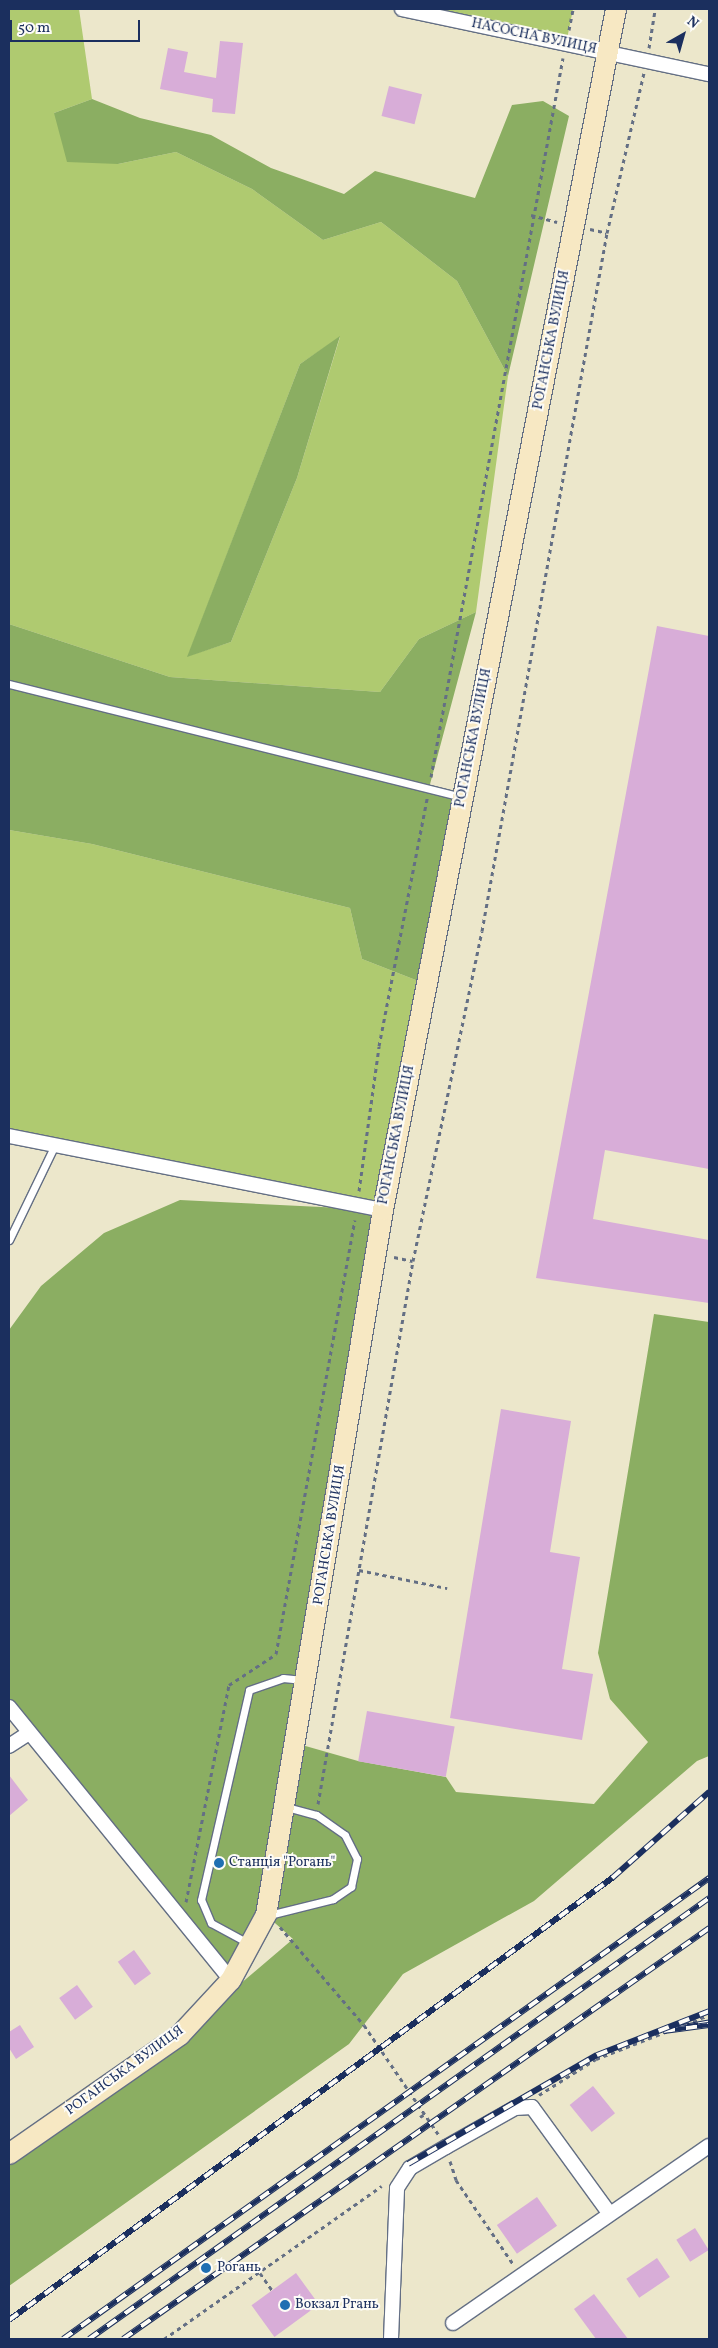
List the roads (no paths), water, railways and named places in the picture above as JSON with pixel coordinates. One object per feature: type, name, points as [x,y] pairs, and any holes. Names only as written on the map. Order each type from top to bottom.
[{"type":"main road","name":"РОГАНСЬКА ВУЛИЦЯ","points":[[9,2154],[180,2035],[231,1980],[266,1915],[382,1210],[616,9]]},
{"type":"street","name":"НАСОСНА ВУЛИЦЯ","points":[[402,9],[709,74]]},
{"type":"street","points":[[9,1136],[382,1210]]},
{"type":"street","points":[[9,1707],[231,1980]]},
{"type":"street","points":[[9,1746],[29,1733]]},
{"type":"street","points":[[391,2339],[394,2210],[397,2188],[406,2172],[446,2147],[524,2105],[532,2108],[609,2213]]},
{"type":"street","points":[[452,2323],[609,2213],[709,2146]]},
{"type":"lane","points":[[9,684],[463,797]]},
{"type":"lane","points":[[9,1240],[55,1145]]},
{"type":"lane","points":[[250,1945],[211,1923],[201,1900],[249,1690],[283,1678],[306,1680]]},
{"type":"lane","points":[[266,1915],[300,1911],[333,1900],[351,1887],[357,1859],[345,1835],[316,1815],[284,1806]]},
{"type":"railway","points":[[9,2320],[612,1878],[709,1792]]},
{"type":"railway","points":[[63,2339],[709,1878]]},
{"type":"railway","points":[[89,2339],[709,1898]]},
{"type":"railway","points":[[123,2339],[709,1928]]},
{"type":"railway","points":[[408,2164],[597,2055],[709,2011]]},
{"type":"railway","points":[[709,2023],[664,2031],[709,2025]]},
{"type":"place","name":"Станція \"Рогань\"","points":[[219,1863]]},
{"type":"place","name":"Рогань","points":[[206,2268]]},
{"type":"place","name":"Вокзал Ргань","points":[[285,2305]]}]
